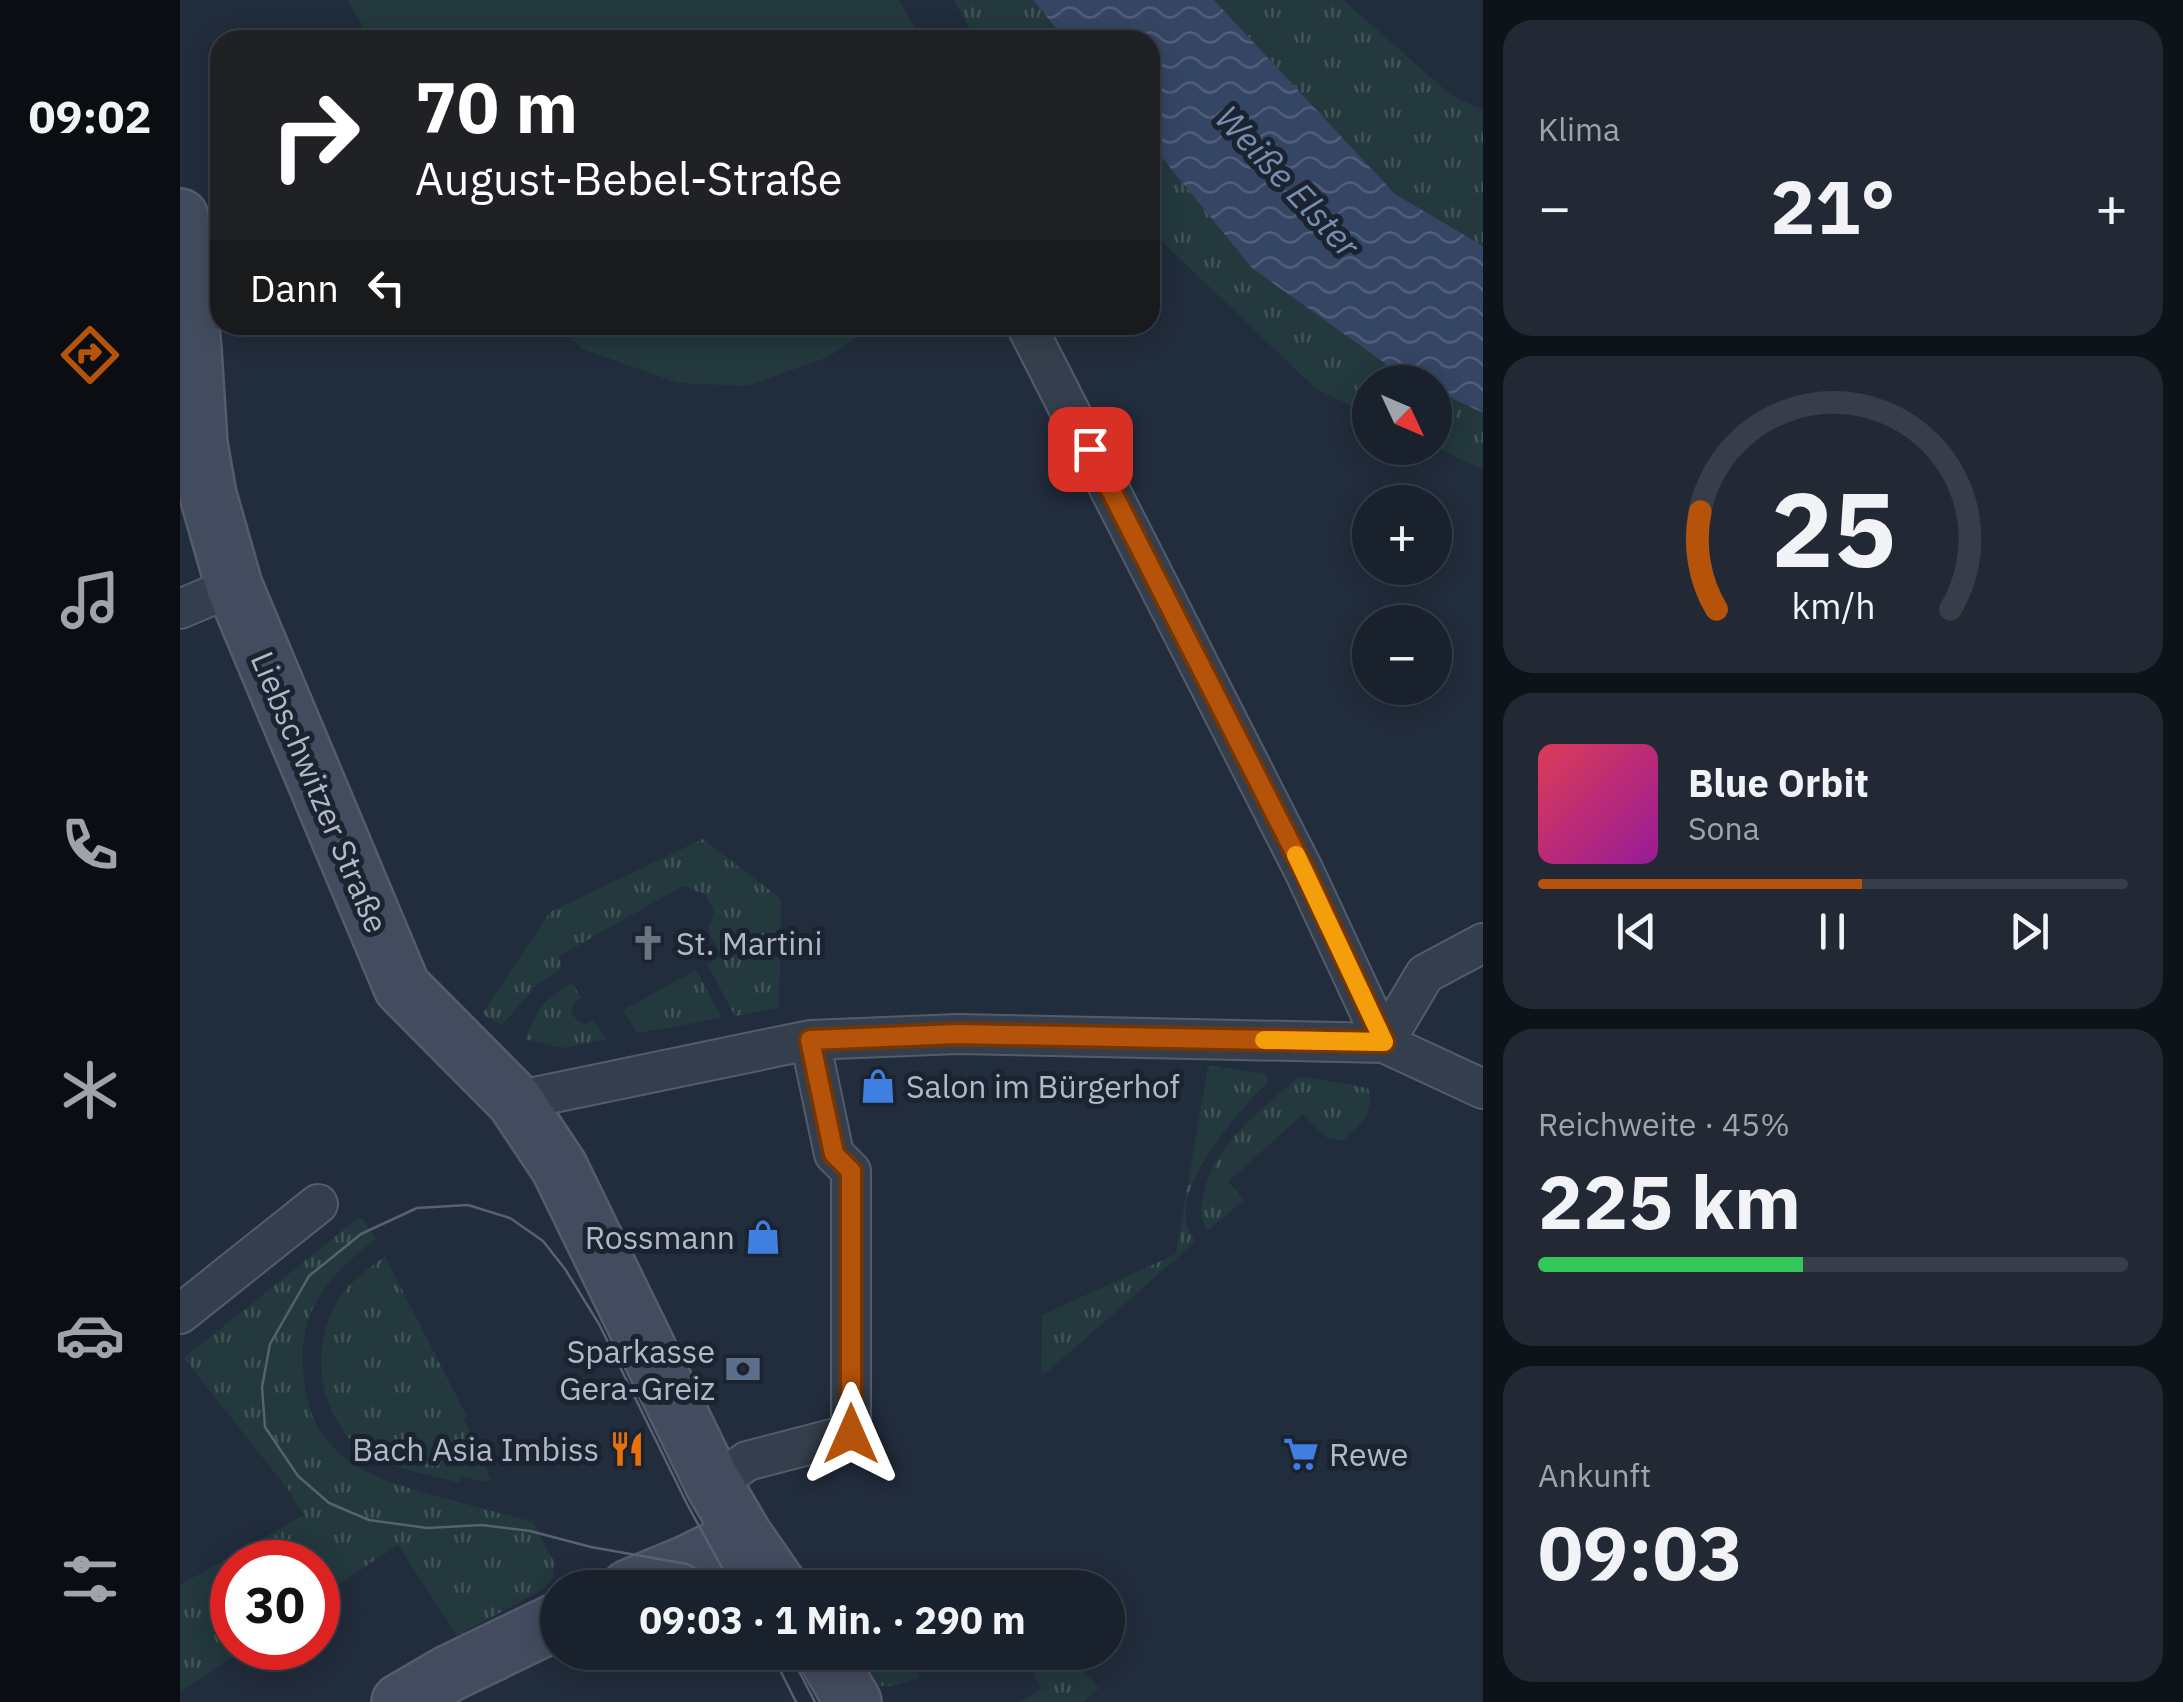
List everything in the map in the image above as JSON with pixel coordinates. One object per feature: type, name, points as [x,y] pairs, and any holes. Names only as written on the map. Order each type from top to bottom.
[{"type":"main road","name":"Liebschwitzer Straße","points":[[180,217],[199,444],[208,495],[234,586],[402,987],[515,1101],[559,1168],[714,1485],[768,1570]]},
{"type":"main road","points":[[672,1570],[744,1536]]},
{"type":"main road","points":[[400,1702],[540,1630]]},
{"type":"main road","points":[[834,1670],[853,1702]]},
{"type":"street","points":[[1031,335],[1304,870],[1384,1042]]},
{"type":"street","points":[[180,609],[234,586]]},
{"type":"street","points":[[1384,1042],[1425,974],[1483,943]]},
{"type":"street","points":[[515,1101],[810,1040],[958,1034],[1384,1042],[1483,1090]]},
{"type":"street","points":[[714,1485],[747,1462],[851,1434],[851,1171],[834,1154],[810,1040]]},
{"type":"street","points":[[180,1314],[318,1204]]},
{"type":"green space","points":[[347,0],[899,0],[916,30],[365,30]]},
{"type":"green space","points":[[954,0],[1033,0],[1058,30],[970,30]]},
{"type":"green space","points":[[1214,0],[1343,0],[1451,95],[1483,110],[1483,246],[1395,194]]},
{"type":"green space","points":[[1160,155],[1252,268],[1387,365],[1352,365],[1352,406],[1315,388],[1160,240]]},
{"type":"green space","points":[[568,335],[860,335],[828,357],[747,386],[678,383],[582,349]]},
{"type":"green space","points":[[1452,398],[1483,413],[1483,470],[1452,455]]},
{"type":"green space","points":[[703,839],[781,899],[779,1008],[735,1016],[707,964],[722,955],[708,931],[714,912],[706,895],[683,886],[559,956],[562,969],[538,984],[502,1025],[482,1014],[550,912]]},
{"type":"green space","points":[[696,970],[722,1018],[637,1033],[623,1010]]},
{"type":"green space","points":[[572,983],[581,998],[571,1011],[577,1021],[586,1024],[593,1020],[606,1039],[562,1048],[525,1039],[542,1005]]},
{"type":"green space","points":[[1208,1066],[1263,1073],[1268,1082],[1214,1145],[1193,1184],[1186,1220],[1195,1242],[1047,1372],[1041,1373],[1042,1315],[1176,1254]]},
{"type":"green space","points":[[1299,1076],[1368,1088],[1370,1103],[1365,1117],[1343,1140],[1327,1138],[1303,1114],[1228,1182],[1244,1200],[1207,1231],[1202,1203],[1218,1158],[1242,1128]]},
{"type":"green space","points":[[358,1218],[363,1219],[376,1238],[333,1277],[308,1323],[303,1364],[306,1396],[315,1421],[328,1442],[366,1471],[416,1490],[533,1522],[554,1562],[554,1570],[540,1570],[540,1591],[457,1636],[398,1545],[340,1583],[340,1540],[260,1540],[304,1515],[184,1358]]},
{"type":"green space","points":[[385,1256],[468,1419],[463,1418],[491,1479],[487,1482],[462,1477],[460,1483],[384,1462],[364,1452],[336,1420],[323,1380],[323,1337],[339,1298]]},
{"type":"green space","points":[[210,1568],[212,1670],[180,1692],[180,1585]]},
{"type":"green space","points":[[866,1670],[916,1670],[920,1677],[893,1686],[875,1686]]},
{"type":"green space","points":[[1032,1670],[1080,1670],[1099,1688],[1084,1702],[1019,1702],[1042,1689]]},
{"type":"water","name":"Weiße Elster","points":[[1033,0],[1214,0],[1395,194],[1483,246],[1483,413],[1452,398],[1452,365],[1387,365],[1252,268],[1160,155],[1160,30],[1058,30]]},
{"type":"tram line","points":[[698,1570],[687,1564],[591,1547],[530,1531],[482,1525],[427,1528],[369,1520],[329,1503],[298,1476],[265,1427],[262,1387],[270,1344],[309,1276],[361,1234],[417,1208],[468,1205],[510,1218],[543,1241],[599,1324],[723,1570]]},
{"type":"tram line","points":[[780,1670],[796,1702]]},
{"type":"tram line","points":[[798,1670],[815,1702]]},
{"type":"slow traffic","points":[[1264,1040],[1384,1042],[1296,855]]},
{"type":"place","name":"St. Martini","points":[[648,943]]},
{"type":"place","name":"Salon im Bürgerhof","points":[[878,1086]]},
{"type":"place","name":"Rossmann","points":[[763,1237]]},
{"type":"place","name":"Sparkasse Gera-Greiz","points":[[743,1369]]},
{"type":"place","name":"Bach Asia Imbiss","points":[[627,1449]]},
{"type":"place","name":"Rewe","points":[[1301,1454]]},
{"type":"route","points":[[851,1434],[851,1171],[834,1154],[810,1040],[958,1034],[1384,1042],[1304,870],[1090,449]]}]
